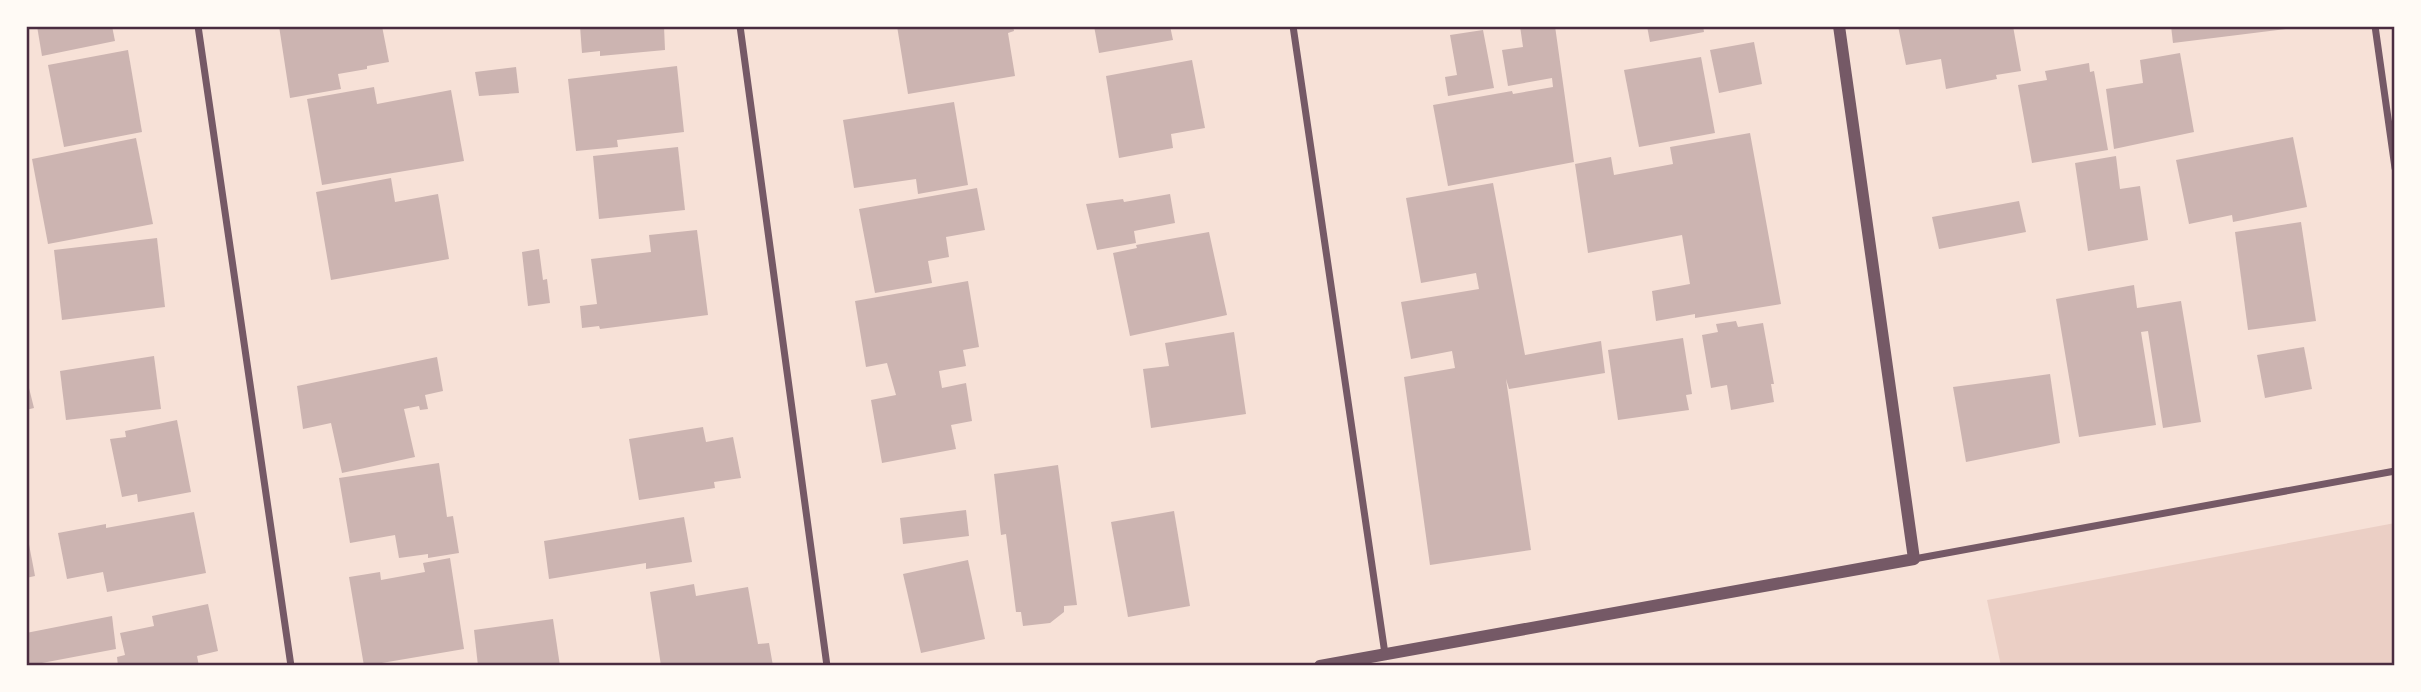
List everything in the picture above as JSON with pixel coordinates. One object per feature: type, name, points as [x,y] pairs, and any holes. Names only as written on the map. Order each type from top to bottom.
[{"type":"street","points":[[198,26],[291,666]]},
{"type":"street","points":[[740,26],[827,666]]},
{"type":"street","points":[[1293,26],[1385,654]]},
{"type":"street","points":[[1839,26],[1914,559]]},
{"type":"street","points":[[2375,26],[2395,168]]},
{"type":"street","points":[[1320,666],[2395,471]]},
{"type":"shaded area","points":[[2395,523],[2395,666],[2001,666],[1987,600]]},
{"type":"building","points":[[37,26],[112,26],[115,41],[42,56]]},
{"type":"building","points":[[279,26],[382,26],[389,62],[338,74],[341,89],[290,98]]},
{"type":"building","points":[[580,26],[664,26],[665,50],[600,56],[600,51],[582,53]]},
{"type":"building","points":[[897,26],[1013,26],[1014,31],[1008,33],[1015,76],[908,94]]},
{"type":"building","points":[[1094,26],[1170,26],[1173,40],[1099,53]]},
{"type":"building","points":[[1520,26],[1555,26],[1574,162],[1448,186],[1433,105],[1512,91],[1513,94],[1553,87],[1552,78],[1508,86],[1502,50],[1523,47]]},
{"type":"building","points":[[1647,26],[1703,26],[1704,32],[1650,42]]},
{"type":"building","points":[[1898,26],[2013,26],[2021,71],[1996,75],[1997,79],[1946,89],[1941,59],[1906,65]]},
{"type":"building","points":[[2171,26],[2293,26],[2293,28],[2173,43]]},
{"type":"building","points":[[1483,30],[1494,88],[1448,96],[1445,77],[1457,75],[1450,35]]},
{"type":"building","points":[[1754,42],[1762,84],[1719,93],[1710,50]]},
{"type":"building","points":[[128,50],[142,132],[64,147],[48,65]]},
{"type":"building","points":[[2180,53],[2194,132],[2114,149],[2106,89],[2143,83],[2140,60]]},
{"type":"building","points":[[1701,57],[1715,133],[1639,147],[1624,70]]},
{"type":"building","points":[[1192,60],[1205,128],[1171,134],[1173,148],[1119,158],[1106,76]]},
{"type":"building","points":[[2089,63],[2090,72],[2094,71],[2108,150],[2032,163],[2018,85],[2047,80],[2045,71]]},
{"type":"building","points":[[677,66],[684,132],[617,140],[618,147],[576,151],[568,79]]},
{"type":"building","points":[[516,67],[519,93],[479,96],[475,72]]},
{"type":"building","points":[[374,87],[377,104],[451,90],[464,161],[322,185],[307,99]]},
{"type":"building","points":[[954,102],[968,185],[918,194],[916,179],[854,188],[843,120]]},
{"type":"building","points":[[1750,133],[1781,304],[1695,318],[1695,314],[1656,321],[1652,291],[1690,284],[1682,235],[1588,253],[1575,164],[1611,157],[1614,175],[1673,164],[1670,147]]},
{"type":"building","points":[[2293,137],[2307,207],[2233,222],[2232,215],[2189,224],[2176,160]]},
{"type":"building","points":[[136,138],[153,224],[48,244],[32,159]]},
{"type":"building","points":[[678,147],[685,210],[599,219],[593,156]]},
{"type":"building","points":[[2116,156],[2120,189],[2140,186],[2148,240],[2088,251],[2075,163]]},
{"type":"building","points":[[391,178],[395,202],[438,194],[449,259],[331,280],[316,192]]},
{"type":"building","points":[[1493,183],[1525,355],[1601,341],[1605,373],[1509,389],[1506,379],[1531,550],[1430,565],[1404,377],[1455,368],[1452,351],[1411,359],[1401,302],[1479,289],[1476,273],[1421,283],[1406,198]]},
{"type":"building","points":[[977,188],[985,230],[946,237],[949,257],[928,261],[932,283],[875,293],[859,209]]},
{"type":"building","points":[[1170,194],[1175,223],[1134,231],[1136,243],[1097,250],[1086,204],[1123,199],[1124,202]]},
{"type":"building","points":[[2019,201],[2026,232],[1939,249],[1932,217]]},
{"type":"building","points":[[2301,222],[2316,321],[2248,330],[2235,232]]},
{"type":"building","points":[[697,230],[708,315],[600,329],[599,326],[582,328],[580,306],[597,304],[591,259],[651,252],[649,235]]},
{"type":"building","points":[[1209,232],[1227,315],[1130,336],[1113,253],[1137,248],[1136,245]]},
{"type":"building","points":[[157,238],[165,307],[62,320],[54,250]]},
{"type":"building","points":[[539,249],[543,280],[547,279],[550,303],[528,306],[522,252]]},
{"type":"building","points":[[968,281],[979,347],[963,350],[966,366],[939,371],[942,388],[966,383],[972,421],[951,425],[956,449],[882,463],[871,400],[896,395],[887,363],[866,367],[855,301]]},
{"type":"building","points":[[2134,285],[2137,308],[2181,301],[2201,422],[2163,428],[2148,331],[2141,332],[2156,425],[2079,437],[2056,299]]},
{"type":"building","points":[[1736,321],[1738,327],[1763,323],[1774,384],[1771,384],[1774,402],[1731,410],[1727,385],[1711,388],[1702,335],[1718,332],[1716,324]]},
{"type":"building","points":[[1234,332],[1246,414],[1151,428],[1143,369],[1169,366],[1165,343]]},
{"type":"building","points":[[1683,338],[1692,394],[1686,395],[1689,410],[1618,420],[1608,350]]},
{"type":"building","points":[[2304,347],[2312,389],[2265,398],[2257,355]]},
{"type":"building","points":[[154,356],[161,409],[66,420],[60,371]]},
{"type":"building","points":[[437,357],[443,391],[425,395],[428,409],[420,410],[419,406],[404,409],[415,457],[342,473],[331,423],[303,429],[297,386]]},
{"type":"building","points":[[2050,374],[2060,443],[1966,462],[1953,387]]},
{"type":"building","points":[[26,376],[34,408],[26,410]]},
{"type":"building","points":[[177,420],[191,492],[138,502],[137,494],[122,497],[110,439],[126,437],[125,431]]},
{"type":"building","points":[[703,427],[706,442],[733,437],[741,478],[714,482],[715,488],[639,500],[629,439]]},
{"type":"building","points":[[439,463],[447,517],[453,516],[459,553],[428,558],[428,554],[399,558],[395,535],[350,543],[339,478]]},
{"type":"building","points":[[1058,465],[1077,605],[1064,606],[1064,612],[1050,623],[1023,626],[1021,612],[1016,612],[1006,534],[1001,535],[994,474]]},
{"type":"building","points":[[966,510],[969,536],[903,544],[900,518]]},
{"type":"building","points":[[1174,511],[1190,606],[1128,617],[1111,522]]},
{"type":"building","points":[[194,512],[206,573],[107,592],[103,572],[67,579],[58,533],[106,524],[106,528]]},
{"type":"building","points":[[684,517],[692,562],[646,569],[646,563],[549,579],[544,541]]},
{"type":"building","points":[[28,539],[35,576],[26,578],[26,540]]},
{"type":"building","points":[[450,558],[464,649],[364,666],[349,577],[380,572],[381,580],[425,572],[423,563]]},
{"type":"building","points":[[968,560],[985,639],[921,653],[903,574]]},
{"type":"building","points":[[694,584],[696,596],[748,587],[758,644],[769,643],[773,666],[661,666],[650,592]]},
{"type":"building","points":[[208,604],[218,651],[197,656],[199,666],[118,666],[117,657],[125,655],[120,633],[154,626],[152,616]]},
{"type":"building","points":[[112,616],[116,649],[26,666],[26,633]]},
{"type":"building","points":[[553,619],[560,666],[478,666],[474,630]]}]
